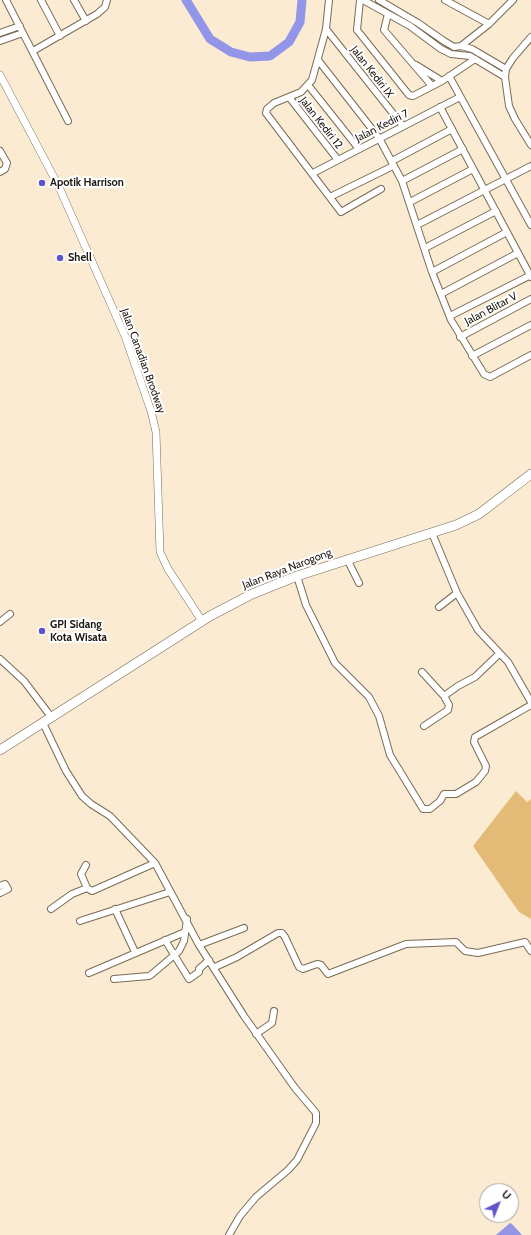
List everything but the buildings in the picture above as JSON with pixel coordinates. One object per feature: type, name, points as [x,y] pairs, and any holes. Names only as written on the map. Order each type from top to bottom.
[{"type":"main road","name":"Jalan Raya Narogong","points":[[0,750],[202,621],[252,594],[297,576],[347,559],[456,525],[479,514],[531,474]]},
{"type":"street","points":[[6,0],[68,121]]},
{"type":"street","points":[[41,0],[60,36]]},
{"type":"street","points":[[74,0],[86,21]]},
{"type":"street","points":[[33,51],[86,21],[105,7],[107,0]]},
{"type":"street","points":[[329,0],[326,29],[318,60],[314,68],[312,80],[301,92],[274,103],[266,113],[341,212],[381,189]]},
{"type":"street","points":[[360,0],[357,30],[406,93],[413,96],[442,81],[475,59]]},
{"type":"street","points":[[363,0],[410,26],[441,49],[451,54],[470,56],[505,77]]},
{"type":"street","points":[[379,0],[418,23],[454,47],[461,46],[472,49],[506,69]]},
{"type":"street","points":[[445,0],[489,24]]},
{"type":"street","points":[[461,46],[489,24],[509,1]]},
{"type":"street","points":[[388,14],[384,30],[432,86]]},
{"type":"street","points":[[0,33],[20,26]]},
{"type":"street","name":"Jalan Kediri IX","points":[[326,29],[403,126]]},
{"type":"street","points":[[0,41],[23,33]]},
{"type":"street","points":[[531,37],[513,58],[506,69],[505,77],[509,106],[531,145]]},
{"type":"street","points":[[318,60],[379,138],[402,181],[432,272],[450,316],[460,337],[484,374],[490,377],[531,355]]},
{"type":"street","points":[[413,64],[442,81]]},
{"type":"street","name":"Jalan Canadian Brodway","points":[[0,75],[59,187],[125,336],[149,405],[156,432],[160,552],[168,569],[202,621]]},
{"type":"street","points":[[449,76],[531,225]]},
{"type":"street","points":[[308,85],[359,149]]},
{"type":"street","name":"Jalan Kediri 12","points":[[289,97],[338,160]]},
{"type":"street","name":"Jalan Kediri 7","points":[[313,174],[379,138],[460,97]]},
{"type":"street","points":[[440,107],[531,276],[450,316]]},
{"type":"street","points":[[330,197],[392,164],[452,129]]},
{"type":"street","points":[[402,181],[463,149]]},
{"type":"street","points":[[0,151],[7,163],[4,170],[0,172]]},
{"type":"street","points":[[417,225],[531,166]]},
{"type":"street","points":[[410,202],[473,169]]},
{"type":"street","points":[[425,248],[496,211]]},
{"type":"street","points":[[432,272],[507,232]]},
{"type":"street","points":[[441,294],[518,253]]},
{"type":"street","name":"Jalan Blitar V","points":[[460,337],[531,299]]},
{"type":"street","points":[[472,356],[531,325]]},
{"type":"street","points":[[432,533],[457,593],[478,630],[508,662],[531,702]]},
{"type":"street","points":[[347,559],[359,583]]},
{"type":"street","points":[[297,576],[306,606],[335,663],[369,696],[379,716],[390,755],[423,809],[430,809],[440,802],[444,794],[456,794],[476,782],[485,771],[486,766],[474,742],[475,737],[531,705]]},
{"type":"street","points":[[439,607],[457,593]]},
{"type":"street","points":[[0,622],[10,614]]},
{"type":"street","points":[[444,696],[474,677],[499,654]]},
{"type":"street","points":[[0,659],[24,681],[52,718]]},
{"type":"street","points":[[422,672],[444,696],[449,705],[448,710],[424,726]]},
{"type":"street","points":[[43,723],[66,771],[82,796],[91,804],[110,816],[155,863],[200,945],[256,1034],[295,1088],[314,1110],[317,1119],[297,1160],[288,1170],[252,1201],[240,1216],[229,1235]]},
{"type":"street","points":[[86,865],[81,874],[87,888],[94,891],[155,863]]},
{"type":"street","points":[[0,886],[5,884],[8,889],[0,893]]},
{"type":"street","points":[[52,908],[72,894],[87,888]]},
{"type":"street","points":[[80,922],[115,909],[170,892]]},
{"type":"street","points":[[115,909],[135,952]]},
{"type":"street","points":[[114,979],[149,976],[174,956],[179,951],[184,941],[186,920]]},
{"type":"street","points":[[200,945],[244,928]]},
{"type":"street","points":[[89,973],[135,952],[185,932]]},
{"type":"street","points":[[215,967],[237,957],[278,933],[282,933],[285,937],[299,967],[302,969],[317,964],[321,966],[328,974],[406,944],[456,942],[469,953],[478,953],[525,942],[531,951]]},
{"type":"street","points":[[165,940],[189,978],[199,972],[199,969],[209,960]]},
{"type":"street","points":[[256,1034],[272,1023],[274,1011]]},
{"type":"shaded area","points":[[516,791],[527,802],[531,799],[531,919],[519,912],[473,846]]},
{"type":"water","points":[[510,1223],[522,1235],[496,1235]]},
{"type":"waterway","points":[[186,0],[210,39],[231,52],[250,57],[270,56],[289,42],[300,22],[302,0]]},
{"type":"place","name":"Apotik Harrison","points":[[42,183]]},
{"type":"place","name":"Shell","points":[[60,258]]},
{"type":"place","name":"GPI Sidang Kota Wisata","points":[[42,631]]}]
